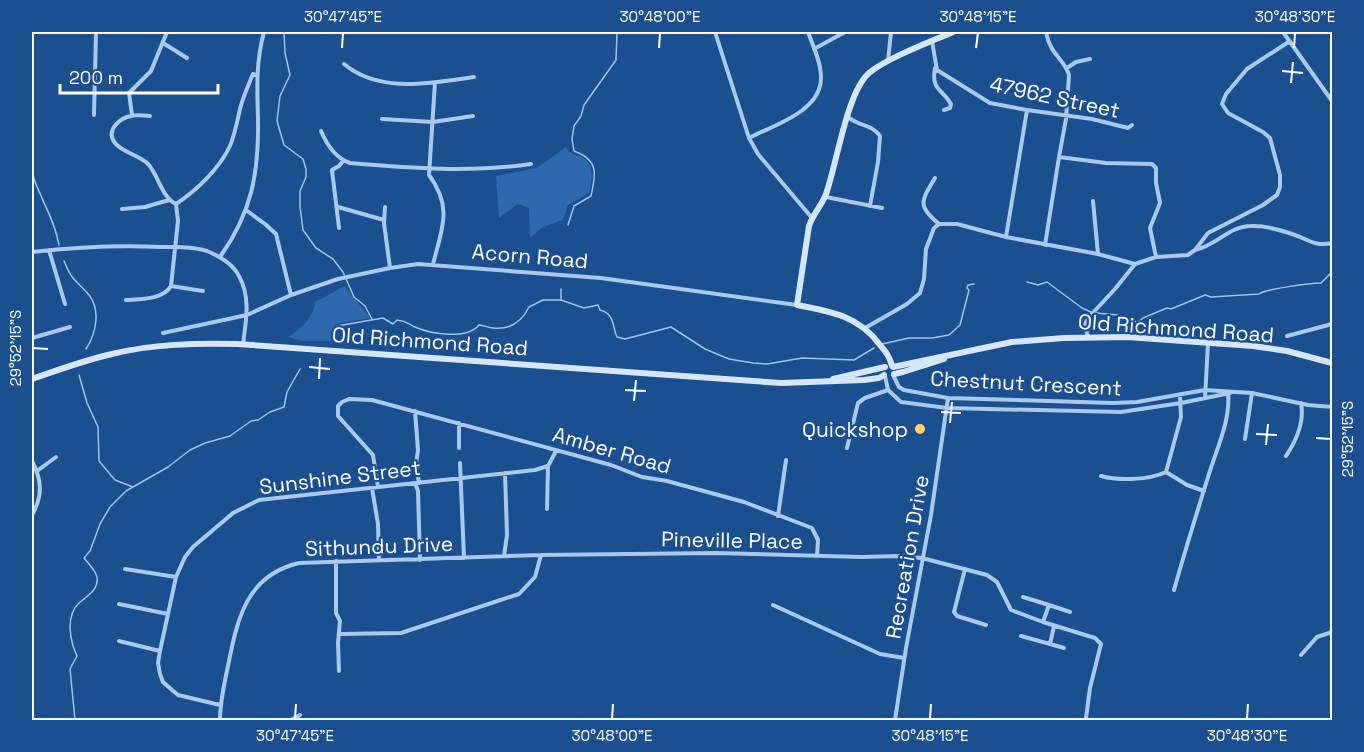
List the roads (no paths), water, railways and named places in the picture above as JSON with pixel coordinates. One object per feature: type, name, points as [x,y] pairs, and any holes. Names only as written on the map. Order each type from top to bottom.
[{"type":"street","points":[[94,115],[96,32]]},
{"type":"street","points":[[132,115],[129,92],[141,84],[151,71],[167,32]]},
{"type":"street","points":[[176,204],[211,174],[227,153],[235,133],[240,107],[254,75],[264,32]]},
{"type":"street","points":[[716,32],[749,138],[758,154],[812,218]]},
{"type":"street","points":[[749,138],[795,114],[808,106],[816,97],[822,78],[808,32]]},
{"type":"street","points":[[814,49],[844,32]]},
{"type":"street","points":[[888,62],[891,32]]},
{"type":"street","points":[[797,305],[812,218],[825,197],[856,90],[870,72],[952,32]]},
{"type":"street","points":[[1045,245],[1070,85],[1067,68],[1053,53],[1046,32]]},
{"type":"street","points":[[1283,32],[1332,100]]},
{"type":"street","points":[[932,41],[935,86],[951,104],[950,108],[944,110]]},
{"type":"street","points":[[1195,250],[1208,233],[1263,205],[1277,195],[1280,175],[1269,138],[1263,132],[1228,113],[1222,107],[1222,100],[1247,69],[1290,41]]},
{"type":"street","points":[[163,43],[187,58]]},
{"type":"street","points":[[1067,68],[1077,62],[1090,59]]},
{"type":"street","points":[[344,64],[360,76],[375,81],[435,82],[474,77]]},
{"type":"street","name":"47962 Street","points":[[935,67],[958,85],[990,103],[1092,119],[1128,128],[1132,125]]},
{"type":"street","points":[[220,258],[252,194],[258,119],[254,75]]},
{"type":"street","points":[[433,264],[444,219],[439,188],[429,174],[435,82]]},
{"type":"street","points":[[1006,237],[1027,110]]},
{"type":"street","points":[[150,116],[132,115],[114,125],[112,133],[114,142],[149,164],[169,200],[176,204]]},
{"type":"street","points":[[382,119],[433,122],[473,116]]},
{"type":"street","points":[[848,117],[851,121],[873,128],[880,136],[870,206]]},
{"type":"street","points":[[321,131],[328,147],[343,161],[350,163],[430,169],[502,168],[531,164]]},
{"type":"street","points":[[1059,157],[1106,163],[1152,164],[1156,168],[1160,203],[1150,228],[1156,257]]},
{"type":"street","points":[[339,228],[332,170],[343,161]]},
{"type":"street","points":[[935,178],[925,195],[923,204],[925,210],[939,224]]},
{"type":"street","points":[[825,197],[882,208]]},
{"type":"street","points":[[122,209],[145,207],[169,200]]},
{"type":"street","points":[[1093,201],[1098,254]]},
{"type":"street","points":[[126,300],[162,294],[171,286],[178,221],[176,204]]},
{"type":"street","points":[[338,207],[384,220]]},
{"type":"street","points":[[385,207],[384,220],[390,268]]},
{"type":"street","points":[[246,210],[276,234],[291,295]]},
{"type":"street","points":[[865,327],[907,304],[920,293],[924,279],[926,249],[934,228],[939,224],[957,224],[1006,237],[1098,254],[1135,264]]},
{"type":"street","points":[[1088,338],[1085,324],[1089,317],[1135,264],[1156,257],[1184,256],[1209,246],[1232,230],[1252,225],[1292,234],[1316,244],[1332,243]]},
{"type":"street","points":[[32,252],[109,245],[176,247],[206,251],[230,264],[238,275],[246,294],[247,315],[243,344]]},
{"type":"street","points":[[49,250],[65,304]]},
{"type":"street","name":"Acorn Road","points":[[163,333],[247,315],[291,295],[338,279],[390,268],[433,264],[612,280],[836,312],[865,327],[886,353],[891,369]]},
{"type":"street","points":[[171,286],[203,291]]},
{"type":"street","points":[[1287,336],[1332,324]]},
{"type":"street","points":[[32,338],[70,327]]},
{"type":"street","name":"Old Richmond Road","points":[[830,380],[939,361],[947,357],[1012,342],[1064,338],[1127,337],[1253,346],[1287,351],[1332,363]]},
{"type":"street","points":[[1205,398],[1208,343]]},
{"type":"street","name":"Old Richmond Road","points":[[32,379],[90,360],[136,349],[180,344],[243,344],[781,383],[864,380],[885,375]]},
{"type":"street","points":[[847,448],[858,404],[865,398],[888,390],[883,371],[891,369]]},
{"type":"street","name":"Chestnut Crescent","points":[[891,369],[899,387],[903,390],[948,398],[1097,404],[1137,402],[1205,390],[1252,393],[1301,404],[1332,406]]},
{"type":"street","name":"Chestnut Crescent","points":[[888,390],[901,402],[947,408],[1121,412],[1181,403],[1228,392]]},
{"type":"street","points":[[1174,590],[1228,410],[1228,392]]},
{"type":"street","points":[[1245,440],[1252,393]]},
{"type":"street","points":[[1166,472],[1179,424],[1180,395]]},
{"type":"street","name":"Recreation Drive","points":[[895,720],[904,658],[931,515],[948,398]]},
{"type":"street","name":"Amber Road","points":[[378,487],[373,455],[349,430],[336,412],[339,404],[345,400],[372,400],[611,465],[642,477],[667,481],[744,502],[812,528],[818,540],[817,556]]},
{"type":"street","points":[[1286,456],[1299,433],[1301,404]]},
{"type":"street","points":[[415,411],[420,560]]},
{"type":"street","points":[[459,423],[459,448]]},
{"type":"street","points":[[547,509],[548,466],[556,451]]},
{"type":"street","points":[[37,471],[56,457]]},
{"type":"street","points":[[778,516],[786,460]]},
{"type":"street","points":[[32,461],[40,480],[40,494],[32,515]]},
{"type":"street","points":[[460,463],[464,558]]},
{"type":"street","name":"Sunshine Street","points":[[220,705],[178,695],[163,682],[158,663],[176,578],[185,557],[193,547],[233,513],[259,500],[535,470],[548,466]]},
{"type":"street","points":[[1166,472],[1177,480],[1204,491]]},
{"type":"street","points":[[1101,476],[1137,477],[1166,472]]},
{"type":"street","points":[[504,556],[507,535],[505,473]]},
{"type":"street","points":[[372,488],[378,524],[380,560]]},
{"type":"street","name":"Pineville Place","points":[[542,555],[716,553],[922,558],[965,569],[994,579],[1011,609],[1042,622],[1095,639],[1101,644],[1090,688],[1086,718]]},
{"type":"street","points":[[339,634],[401,633],[519,594],[535,577],[542,555]]},
{"type":"street","name":"Sithundu Drive","points":[[220,720],[220,705],[239,616],[248,597],[278,570],[299,563],[542,555]]},
{"type":"street","points":[[336,561],[335,606],[340,621],[339,671]]},
{"type":"street","points":[[125,569],[176,578]]},
{"type":"street","points":[[965,569],[954,612],[957,616],[986,625]]},
{"type":"street","points":[[1023,597],[1070,612]]},
{"type":"street","points":[[119,604],[168,614]]},
{"type":"street","points":[[773,605],[880,654],[904,658]]},
{"type":"street","points":[[1042,622],[1048,605]]},
{"type":"street","points":[[1050,644],[1054,626]]},
{"type":"street","points":[[1301,655],[1317,637],[1332,632]]},
{"type":"street","points":[[1021,636],[1064,648]]},
{"type":"street","points":[[119,641],[160,651]]},
{"type":"street","points":[[291,720],[300,715]]},
{"type":"waterway","points":[[284,32],[285,53],[290,75],[280,96],[277,121],[284,145],[303,159],[306,169],[306,177],[300,191],[303,230],[316,248],[333,259],[343,272],[354,297],[365,306],[372,319]]},
{"type":"waterway","points":[[568,225],[574,206],[591,196],[594,181],[592,163],[574,151],[572,139],[574,126],[581,116],[584,105],[616,60],[617,32]]},
{"type":"waterway","points":[[32,173],[54,226],[59,245]]},
{"type":"waterway","points":[[64,261],[72,277],[93,301],[95,308],[95,329],[86,349]]},
{"type":"waterway","points":[[1096,313],[1118,315],[1120,319],[1138,322],[1167,308],[1171,309],[1205,295],[1211,297],[1259,294],[1279,288],[1321,283],[1332,272]]},
{"type":"waterway","points":[[1027,282],[1038,285],[1047,282],[1091,312]]},
{"type":"waterway","points":[[882,344],[909,338],[949,335],[960,325],[969,290],[968,285],[974,284]]},
{"type":"waterway","points":[[561,289],[561,300]]},
{"type":"waterway","points":[[334,342],[337,326],[383,318],[393,324],[400,320],[422,330],[449,334],[466,333],[479,325],[505,328],[515,324],[529,307],[543,300],[561,300],[584,308],[598,305],[600,310],[611,317],[617,337],[625,339],[671,327],[705,349],[729,359],[753,363],[767,364],[802,358],[854,360],[874,348]]},
{"type":"waterway","points":[[75,720],[70,669],[77,656],[72,643],[70,622],[75,608],[96,586],[96,575],[84,558],[90,551],[100,524],[110,507],[126,491],[168,467],[190,450],[230,436],[251,421],[258,420],[284,407],[287,392],[300,369]]},
{"type":"waterway","points":[[79,375],[87,403],[98,427],[99,461],[115,480],[133,487]]},
{"type":"place","name":"Quickshop","points":[[920,429]]}]
